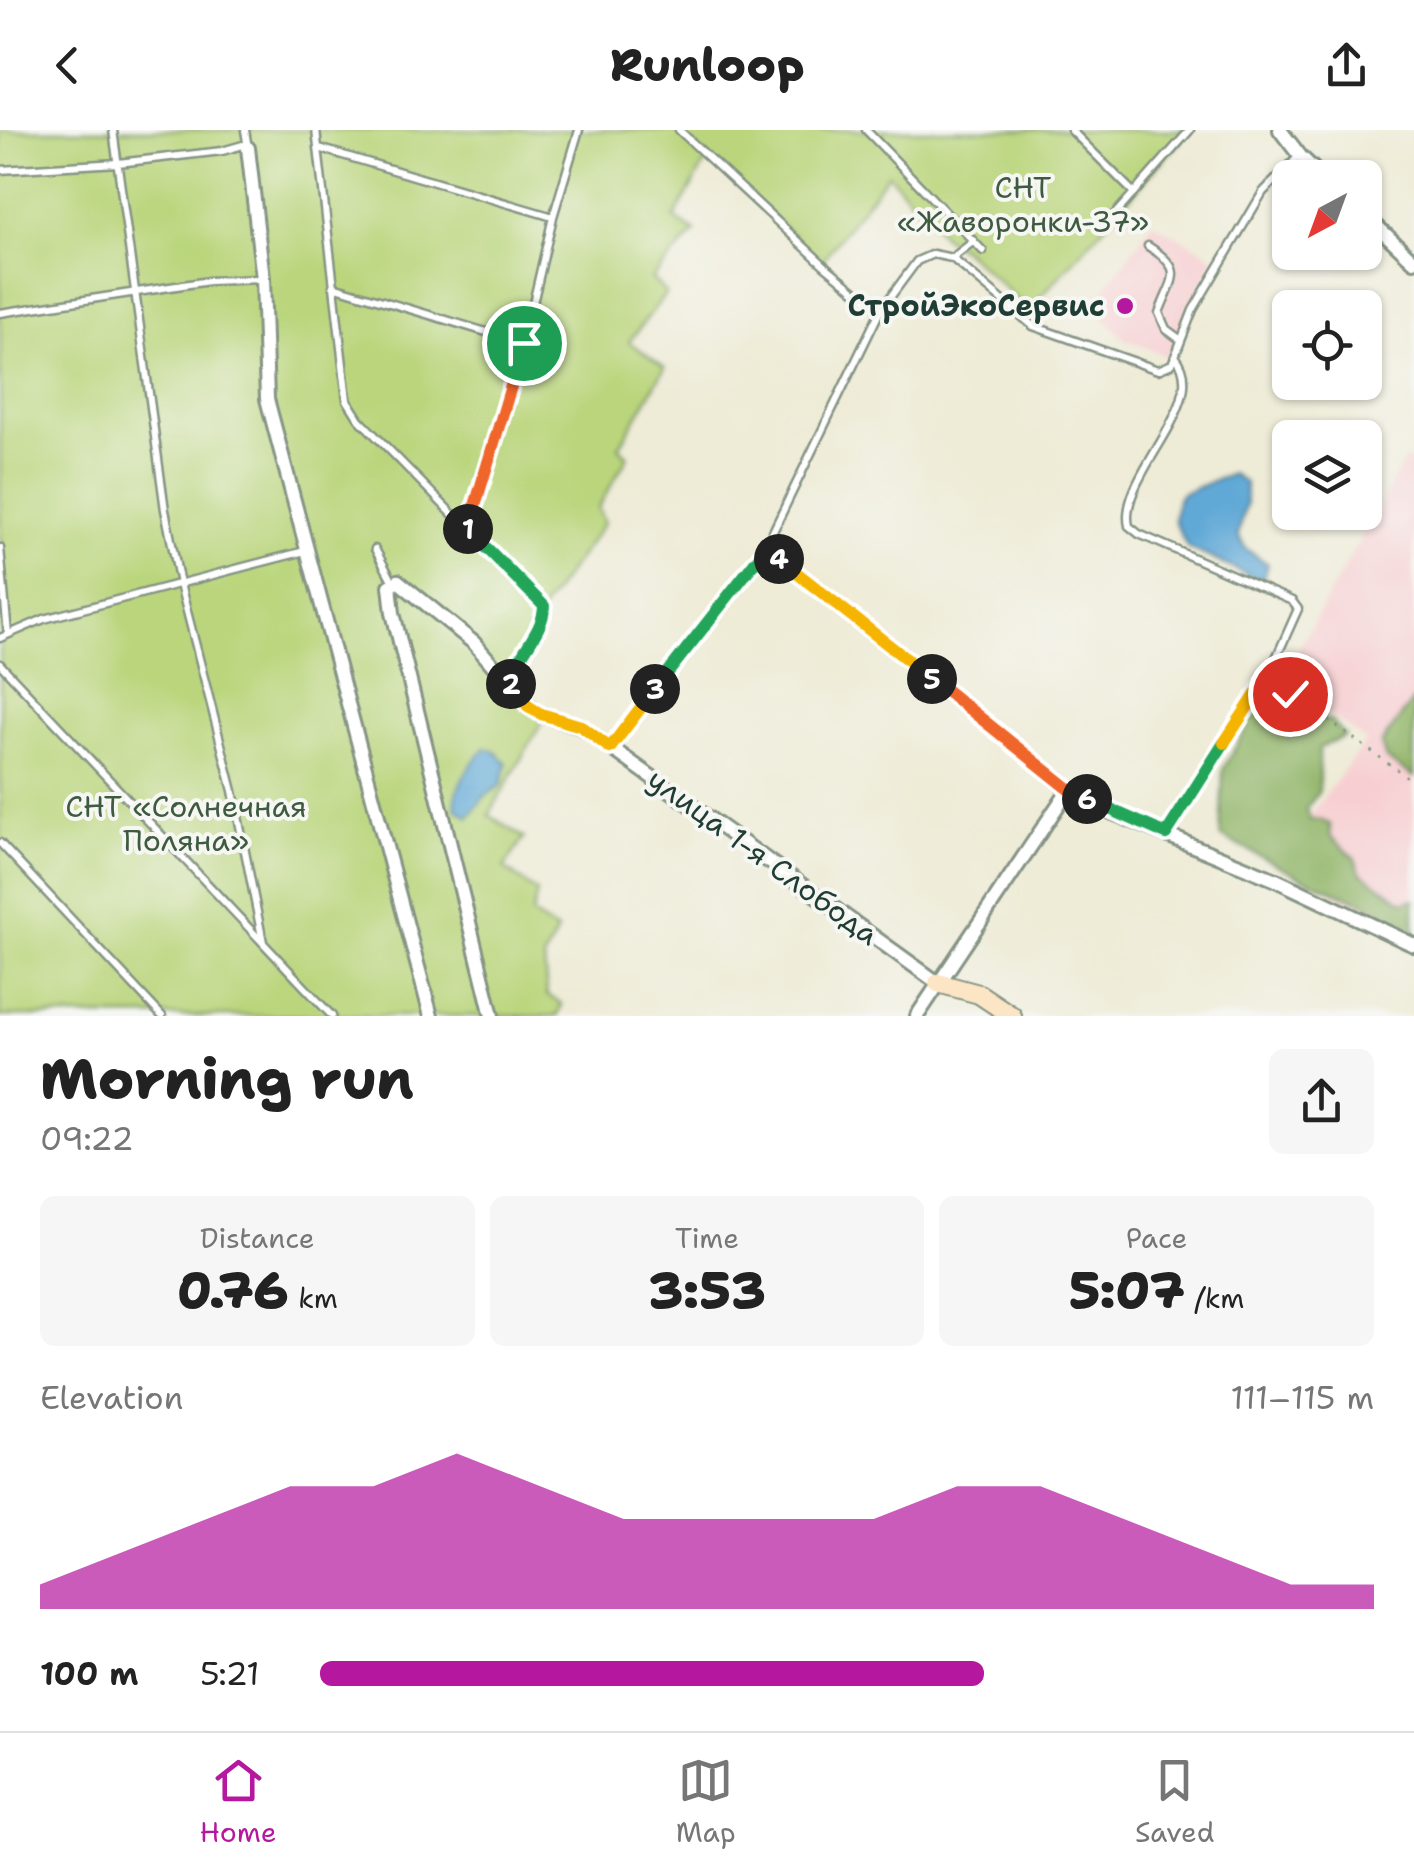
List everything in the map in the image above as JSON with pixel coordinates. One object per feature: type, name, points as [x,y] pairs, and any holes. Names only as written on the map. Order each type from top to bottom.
[{"type":"street","points":[[1280,130],[1304,160]]},
{"type":"street","points":[[248,148],[263,278],[266,399],[430,1016]]},
{"type":"street","points":[[1382,231],[1414,261]]},
{"type":"street","points":[[399,583],[390,592],[393,613],[492,1016]]},
{"type":"street","name":"улица 1-я Слобода","points":[[399,583],[474,643],[528,706],[581,726],[938,982]]},
{"type":"street","points":[[917,1016],[1069,789],[1113,813],[1276,880],[1414,945]]},
{"type":"street","points":[[938,982],[979,994],[1012,1016]]},
{"type":"lane","points":[[112,130],[153,434],[180,584],[233,791],[263,942]]},
{"type":"lane","points":[[0,170],[118,163],[248,148],[245,130]]},
{"type":"lane","points":[[316,130],[350,410],[544,606],[541,622],[509,682]]},
{"type":"lane","points":[[466,528],[524,343],[553,217],[579,130]]},
{"type":"lane","points":[[679,130],[824,265],[880,311]]},
{"type":"lane","points":[[866,130],[983,251]]},
{"type":"lane","points":[[1071,130],[1134,193]]},
{"type":"lane","points":[[1108,222],[1190,130]]},
{"type":"lane","points":[[318,148],[553,217]]},
{"type":"lane","points":[[610,748],[766,548],[880,311],[918,261],[934,254],[952,258],[1033,326],[1158,370],[1172,364],[1193,310],[1263,192],[1300,156]]},
{"type":"lane","points":[[952,258],[974,242]]},
{"type":"lane","points":[[1148,246],[1174,267],[1175,274],[1159,313],[1166,329],[1181,340]]},
{"type":"lane","points":[[0,313],[209,281],[263,278]]},
{"type":"lane","points":[[334,286],[524,343]]},
{"type":"lane","points":[[1166,834],[1268,676],[1297,618],[1296,604],[1139,534],[1130,526],[1129,504],[1182,399],[1184,370],[1175,356]]},
{"type":"lane","points":[[0,548],[4,636],[44,619],[305,551]]},
{"type":"lane","points":[[766,548],[1069,789]]},
{"type":"lane","points":[[376,549],[399,583]]},
{"type":"lane","points":[[0,664],[332,1016]]},
{"type":"lane","points":[[0,842],[162,1016]]},
{"type":"path","points":[[1268,676],[1414,782]]},
{"type":"shaded area","points":[[1153,223],[1216,258],[1167,356],[1125,339],[1092,306]]},
{"type":"shaded area","points":[[1405,459],[1414,463],[1414,934],[1274,863],[1366,741],[1281,680],[1365,530],[1382,530],[1382,500]]},
{"type":"green space","points":[[0,130],[1190,130],[1029,310],[964,250],[945,238],[888,174],[821,262],[708,158],[674,218],[695,232],[652,279],[666,293],[629,342],[665,368],[619,447],[628,456],[598,508],[604,523],[544,606],[509,682],[546,715],[489,815],[524,838],[504,868],[537,892],[532,915],[557,931],[544,958],[547,995],[562,1004],[558,1016],[0,1016]]},
{"type":"green space","points":[[1264,697],[1285,701],[1331,721],[1345,736],[1319,748],[1319,791],[1307,808],[1310,820],[1330,824],[1331,837],[1354,857],[1360,872],[1404,902],[1414,899],[1414,931],[1369,905],[1303,878],[1220,836],[1223,769]]},
{"type":"green space","points":[[1414,699],[1414,777],[1386,759],[1381,744]]},
{"type":"water","points":[[1232,474],[1245,483],[1246,503],[1238,536],[1246,549],[1268,564],[1265,575],[1258,580],[1187,547],[1174,520],[1182,493]]},
{"type":"water","points":[[485,748],[507,763],[501,785],[484,797],[469,817],[456,808],[457,793],[469,768]]},
{"type":"place","name":"СтройЭкоСервис","points":[[1125,306]]},
{"type":"route","points":[[524,343],[466,528],[544,606],[541,622],[509,682],[528,706],[581,726],[610,748],[766,548],[1069,789],[1113,813],[1166,834],[1268,676],[1290,694]]},
{"type":"park label","name":"СНТ «Жаворонки-37»","points":[[1023,205]]},
{"type":"park label","name":"СНТ «Солнечная Поляна»","points":[[186,824]]}]
